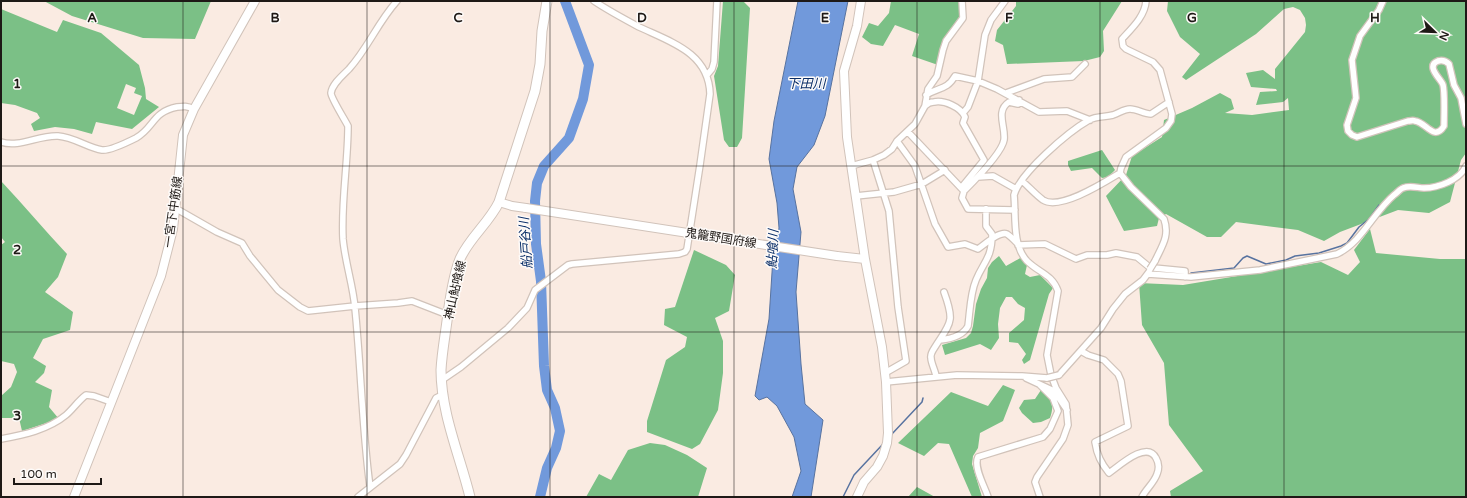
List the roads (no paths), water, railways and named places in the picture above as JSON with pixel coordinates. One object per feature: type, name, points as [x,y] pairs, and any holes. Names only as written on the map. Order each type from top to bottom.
[{"type":"main road","name":"一宮下中筋線","points":[[74,497],[161,276],[173,229],[182,135],[194,109],[255,1]]},
{"type":"main road","name":"神山鮎喰線","points":[[470,497],[447,414],[442,380],[441,370],[448,315],[460,259],[467,246],[494,213],[499,202],[535,91],[540,64],[542,31],[547,1]]},
{"type":"main road","points":[[856,497],[864,482],[880,462],[887,443],[888,434],[886,382],[882,347],[865,259],[847,137],[844,71],[857,26],[861,1]]},
{"type":"main road","name":"鬼籠野国府線","points":[[499,202],[512,206],[865,259]]},
{"type":"street","points":[[370,487],[366,461],[355,306],[343,240],[348,126],[333,100],[331,93],[338,81],[359,57],[385,15],[396,1]]},
{"type":"street","points":[[442,380],[461,368],[508,328],[527,308],[535,290],[568,265],[685,252],[687,249],[710,94],[707,75],[695,58],[685,49],[634,24],[594,1]]},
{"type":"street","points":[[707,75],[712,69],[714,62],[717,1]]},
{"type":"street","points":[[851,166],[873,160],[884,155],[892,149],[897,141],[915,124],[925,106],[928,89],[938,76],[946,41],[963,18],[962,1]]},
{"type":"street","points":[[963,113],[968,107],[978,82],[985,35],[991,20],[1005,1]]},
{"type":"street","points":[[1022,181],[1044,200],[1051,202],[1061,202],[1093,190],[1120,173],[1126,157],[1169,124],[1172,114],[1160,70],[1154,62],[1126,49],[1123,46],[1122,40],[1142,15],[1146,1]]},
{"type":"street","points":[[1383,1],[1379,10],[1360,36],[1352,60],[1356,98],[1347,125],[1348,131],[1357,137],[1408,121],[1415,121],[1432,131],[1437,132],[1442,130],[1444,126],[1443,85],[1434,72],[1433,67],[1435,63],[1439,61],[1445,61],[1449,64],[1454,84],[1461,98],[1466,124]]},
{"type":"street","points":[[1006,93],[1044,79],[1072,77],[1085,64]]},
{"type":"street","points":[[926,95],[948,86],[955,76],[978,82],[1006,93],[1039,112],[1067,111],[1090,120]]},
{"type":"street","points":[[963,190],[978,177],[1001,148],[1004,139],[1001,111],[1004,105],[1009,102],[1018,104],[1020,100]]},
{"type":"street","points":[[925,106],[934,102],[942,102],[952,105],[963,113],[965,117],[963,123],[984,160],[963,190],[962,198],[968,208],[1015,210]]},
{"type":"street","points":[[1018,244],[1014,195],[1016,189],[1022,181],[1049,150],[1090,120],[1131,109],[1151,114],[1169,102]]},
{"type":"street","points":[[1,142],[17,144],[50,136],[59,136],[102,150],[109,149],[137,137],[146,130],[157,117],[168,109],[187,105],[194,109]]},
{"type":"street","points":[[908,132],[963,190]]},
{"type":"street","points":[[897,141],[915,166],[935,224],[948,247],[965,244],[978,249],[1003,233],[1007,234],[1018,244],[1027,261],[1035,268],[1046,274],[1055,284],[1058,291],[1047,356],[1056,388],[1066,404],[1068,425],[1063,439],[1035,482],[1040,497]]},
{"type":"street","points":[[873,160],[889,211],[898,307],[906,361],[885,373]]},
{"type":"street","points":[[1149,272],[1191,277],[1260,270],[1337,254],[1352,244],[1386,202],[1402,188],[1436,187],[1459,176],[1464,171],[1466,166]]},
{"type":"street","points":[[856,196],[894,192],[922,184],[945,170]]},
{"type":"street","points":[[886,382],[957,375],[1047,378],[1059,375],[1101,328],[1125,294],[1143,280],[1149,272],[1166,238],[1166,226],[1164,219],[1131,187],[1120,173]]},
{"type":"street","points":[[978,177],[993,176],[1016,189]]},
{"type":"street","points":[[175,208],[217,232],[242,243],[250,256],[278,290],[308,310],[313,311],[412,301],[448,315]]},
{"type":"street","points":[[940,340],[956,336],[966,331],[968,326],[975,284],[991,252],[992,234],[986,226],[986,209]]},
{"type":"street","points":[[1018,244],[1045,244],[1076,258],[1087,255],[1107,255],[1116,253],[1136,257],[1148,266],[1154,268],[1185,271],[1184,277]]},
{"type":"street","points":[[936,376],[930,358],[932,352],[946,333],[950,324],[950,308],[944,292]]},
{"type":"street","points":[[1081,351],[1104,360],[1118,374],[1122,387],[1128,426],[1095,442],[1097,453],[1102,464],[1110,473],[1135,455],[1147,451],[1152,453],[1158,462],[1157,473],[1154,480],[1142,497]]},
{"type":"street","points":[[1022,376],[1054,392],[1067,410]]},
{"type":"street","points":[[988,497],[976,467],[978,457],[1044,437],[1057,415],[1058,411],[1053,398],[1040,385]]},
{"type":"street","points":[[358,497],[400,464],[436,398],[444,394]]},
{"type":"street","points":[[1,439],[20,436],[52,425],[66,415],[86,395],[111,402]]},
{"type":"water","name":"下田川","points":[[798,1],[848,1],[825,116],[814,145],[797,167],[793,189],[801,232],[796,292],[805,404],[823,420],[811,497],[792,497],[801,471],[794,437],[777,406],[767,397],[759,400],[755,396],[769,319],[773,257],[779,228],[777,203],[769,159],[774,121]]},
{"type":"waterway","name":"船戸谷川","points":[[540,497],[547,468],[556,448],[560,431],[555,408],[547,390],[544,366],[541,281],[536,244],[535,201],[537,183],[544,166],[569,138],[583,99],[589,65],[565,1]]},
{"type":"waterway","points":[[1191,273],[1234,268],[1243,258],[1247,256],[1266,264],[1286,260],[1295,256],[1319,253],[1341,246],[1347,243],[1359,227],[1369,219],[1379,205]]},
{"type":"waterway","points":[[891,435],[922,402],[923,398]]},
{"type":"waterway","points":[[843,497],[854,475],[883,444]]},
{"type":"water label","name":"鮎喰川","points":[[772,249]]}]
